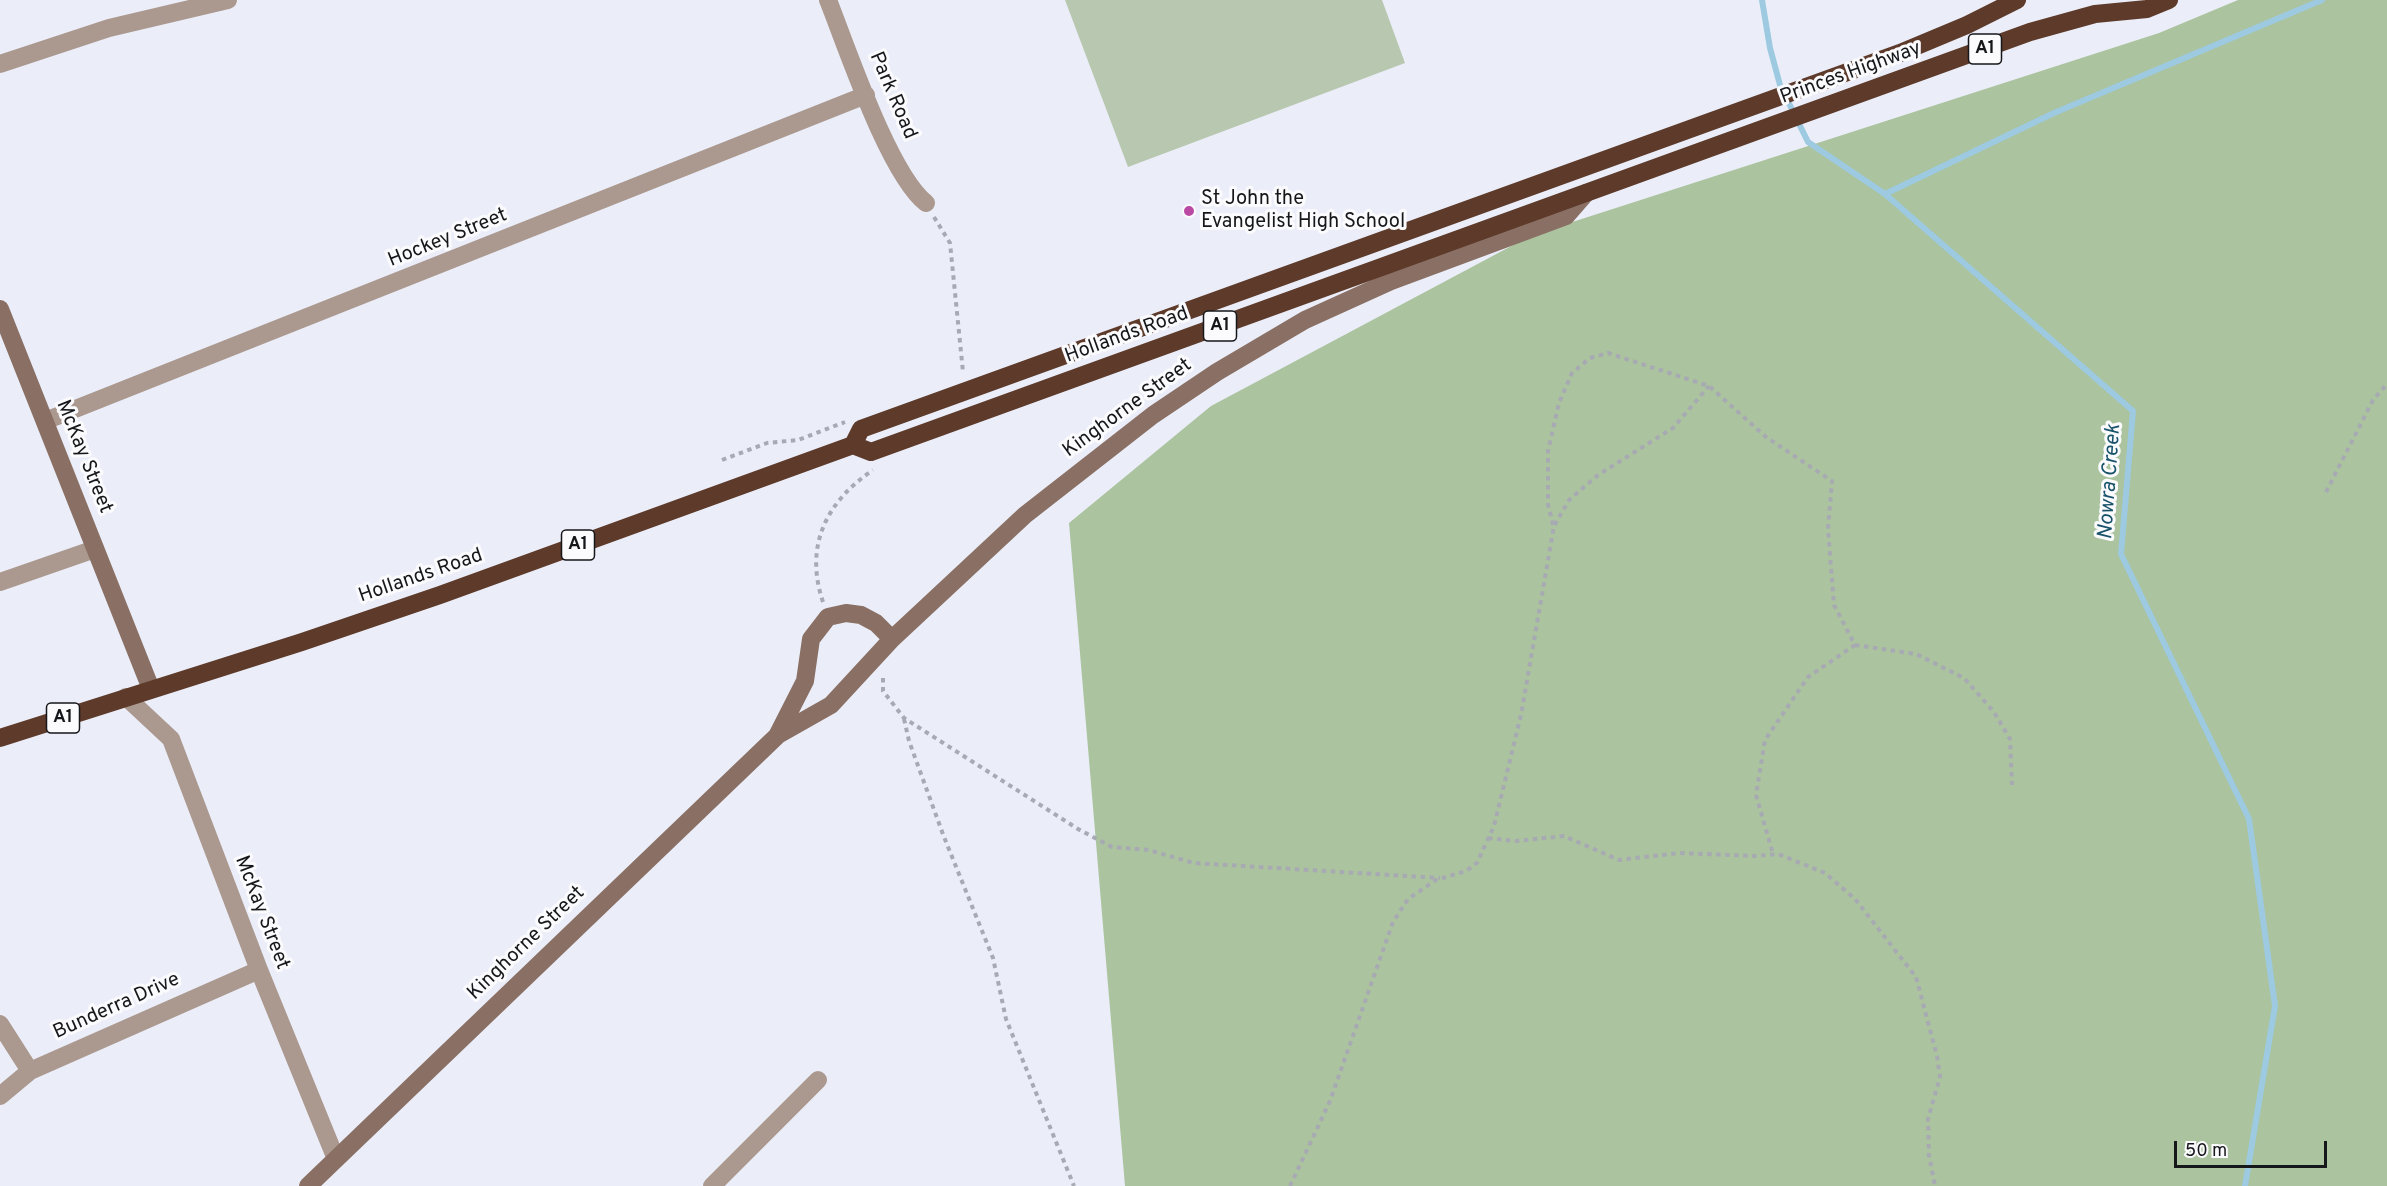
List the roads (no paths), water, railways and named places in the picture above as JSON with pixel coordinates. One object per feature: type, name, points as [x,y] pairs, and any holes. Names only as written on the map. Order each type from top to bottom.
[{"type":"highway","name":"Princes Highway","points":[[1556,178],[1830,79],[1967,26],[2016,0]]},
{"type":"highway","name":"A1","points":[[2127,5],[2159,6],[2169,0]]},
{"type":"highway","name":"Princes Highway","points":[[1586,193],[2064,21],[2127,5]]},
{"type":"highway","name":"Hollands Road","points":[[853,445],[861,429],[1556,178]]},
{"type":"highway","name":"Hollands Road","points":[[0,738],[302,642],[440,595],[853,445],[871,452],[1586,193]]},
{"type":"main road","name":"Kinghorne Street","points":[[308,1186],[778,735],[831,705],[892,639],[1025,515],[1153,415],[1217,372],[1305,320],[1390,281],[1566,216],[1586,193]]},
{"type":"main road","name":"McKay Street","points":[[0,309],[151,689]]},
{"type":"main road","name":"Kinghorne Street","points":[[778,735],[805,681],[811,639],[828,617],[846,613],[861,615],[876,623],[892,639]]},
{"type":"street","points":[[0,64],[109,28],[228,0]]},
{"type":"street","name":"Park Road","points":[[828,0],[866,95],[906,182],[926,203]]},
{"type":"street","name":"Hockey Street","points":[[45,422],[866,95]]},
{"type":"street","points":[[0,582],[95,549]]},
{"type":"street","name":"McKay Street","points":[[126,697],[171,739],[259,970],[336,1159]]},
{"type":"street","name":"Bunderra Drive","points":[[0,1096],[30,1071],[259,970]]},
{"type":"street","points":[[0,1024],[30,1071]]},
{"type":"street","points":[[712,1186],[818,1080]]},
{"type":"waterway","points":[[1762,0],[1770,48],[1780,85],[1808,142],[1885,194]]},
{"type":"waterway","name":"Nowra Creek","points":[[2245,1186],[2275,1006],[2249,819],[2121,554],[2133,411],[1885,194],[2054,113],[2322,0]]},
{"type":"place","name":"St John the Evangelist High School","points":[[1189,211]]}]
